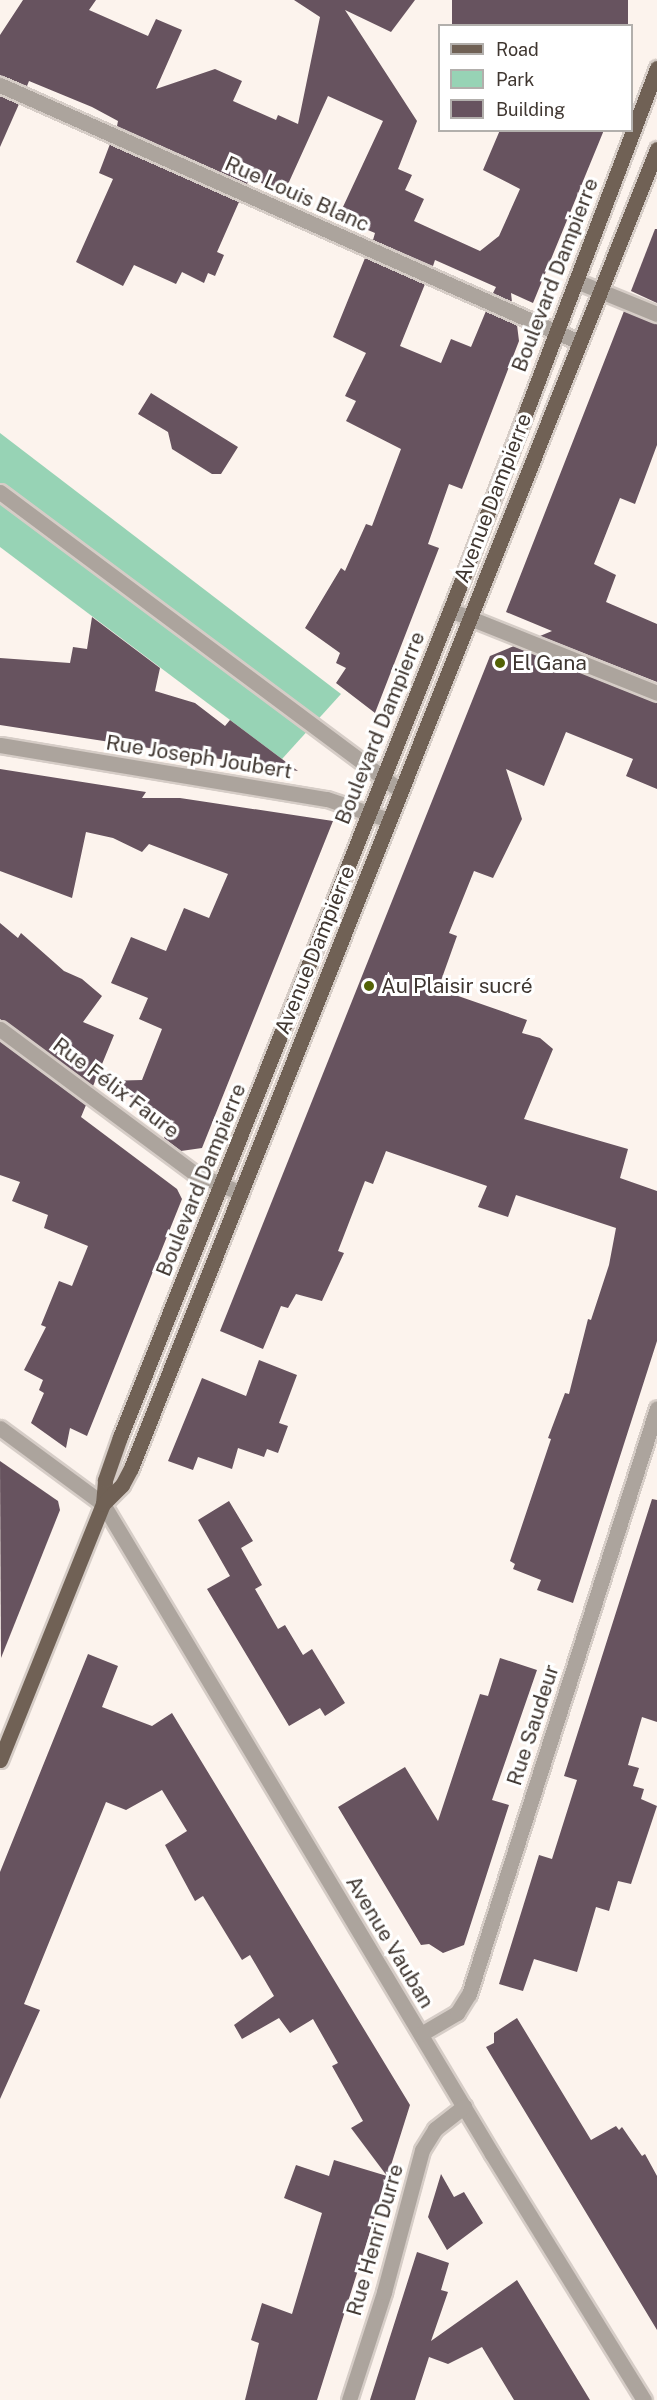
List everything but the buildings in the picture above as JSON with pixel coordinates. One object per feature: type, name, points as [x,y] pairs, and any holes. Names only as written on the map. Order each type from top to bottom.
[{"type":"main road","name":"Boulevard Dampierre","points":[[633,131],[657,68]]},
{"type":"main road","name":"Boulevard Dampierre","points":[[103,1504],[111,1460],[450,610],[633,132]]},
{"type":"main road","name":"Avenue Dampierre","points":[[0,1761],[103,1504],[122,1485],[131,1468],[401,791],[577,341],[657,149]]},
{"type":"street","name":"Rue Louis Blanc","points":[[0,85],[577,341]]},
{"type":"street","points":[[576,281],[657,314]]},
{"type":"street","points":[[0,492],[401,791]]},
{"type":"street","points":[[450,610],[657,693]]},
{"type":"street","name":"Rue Joseph Joubert","points":[[0,745],[333,800],[389,820]]},
{"type":"street","name":"Rue Félix Faure","points":[[0,1029],[194,1173],[240,1193]]},
{"type":"street","name":"Rue Saudeur","points":[[421,2034],[457,2013],[469,1994],[657,1408]]},
{"type":"street","points":[[0,1428],[103,1504]]},
{"type":"street","name":"Avenue Vauban","points":[[103,1504],[464,2106],[644,2400]]},
{"type":"street","name":"Rue Henri Durre","points":[[349,2400],[384,2292],[422,2150],[435,2129],[464,2106]]},
{"type":"green space","points":[[0,433],[341,694],[282,759],[0,547]]},
{"type":"place","name":"El Gana","points":[[500,663]]},
{"type":"place","name":"Au Plaisir sucré","points":[[369,986]]}]
